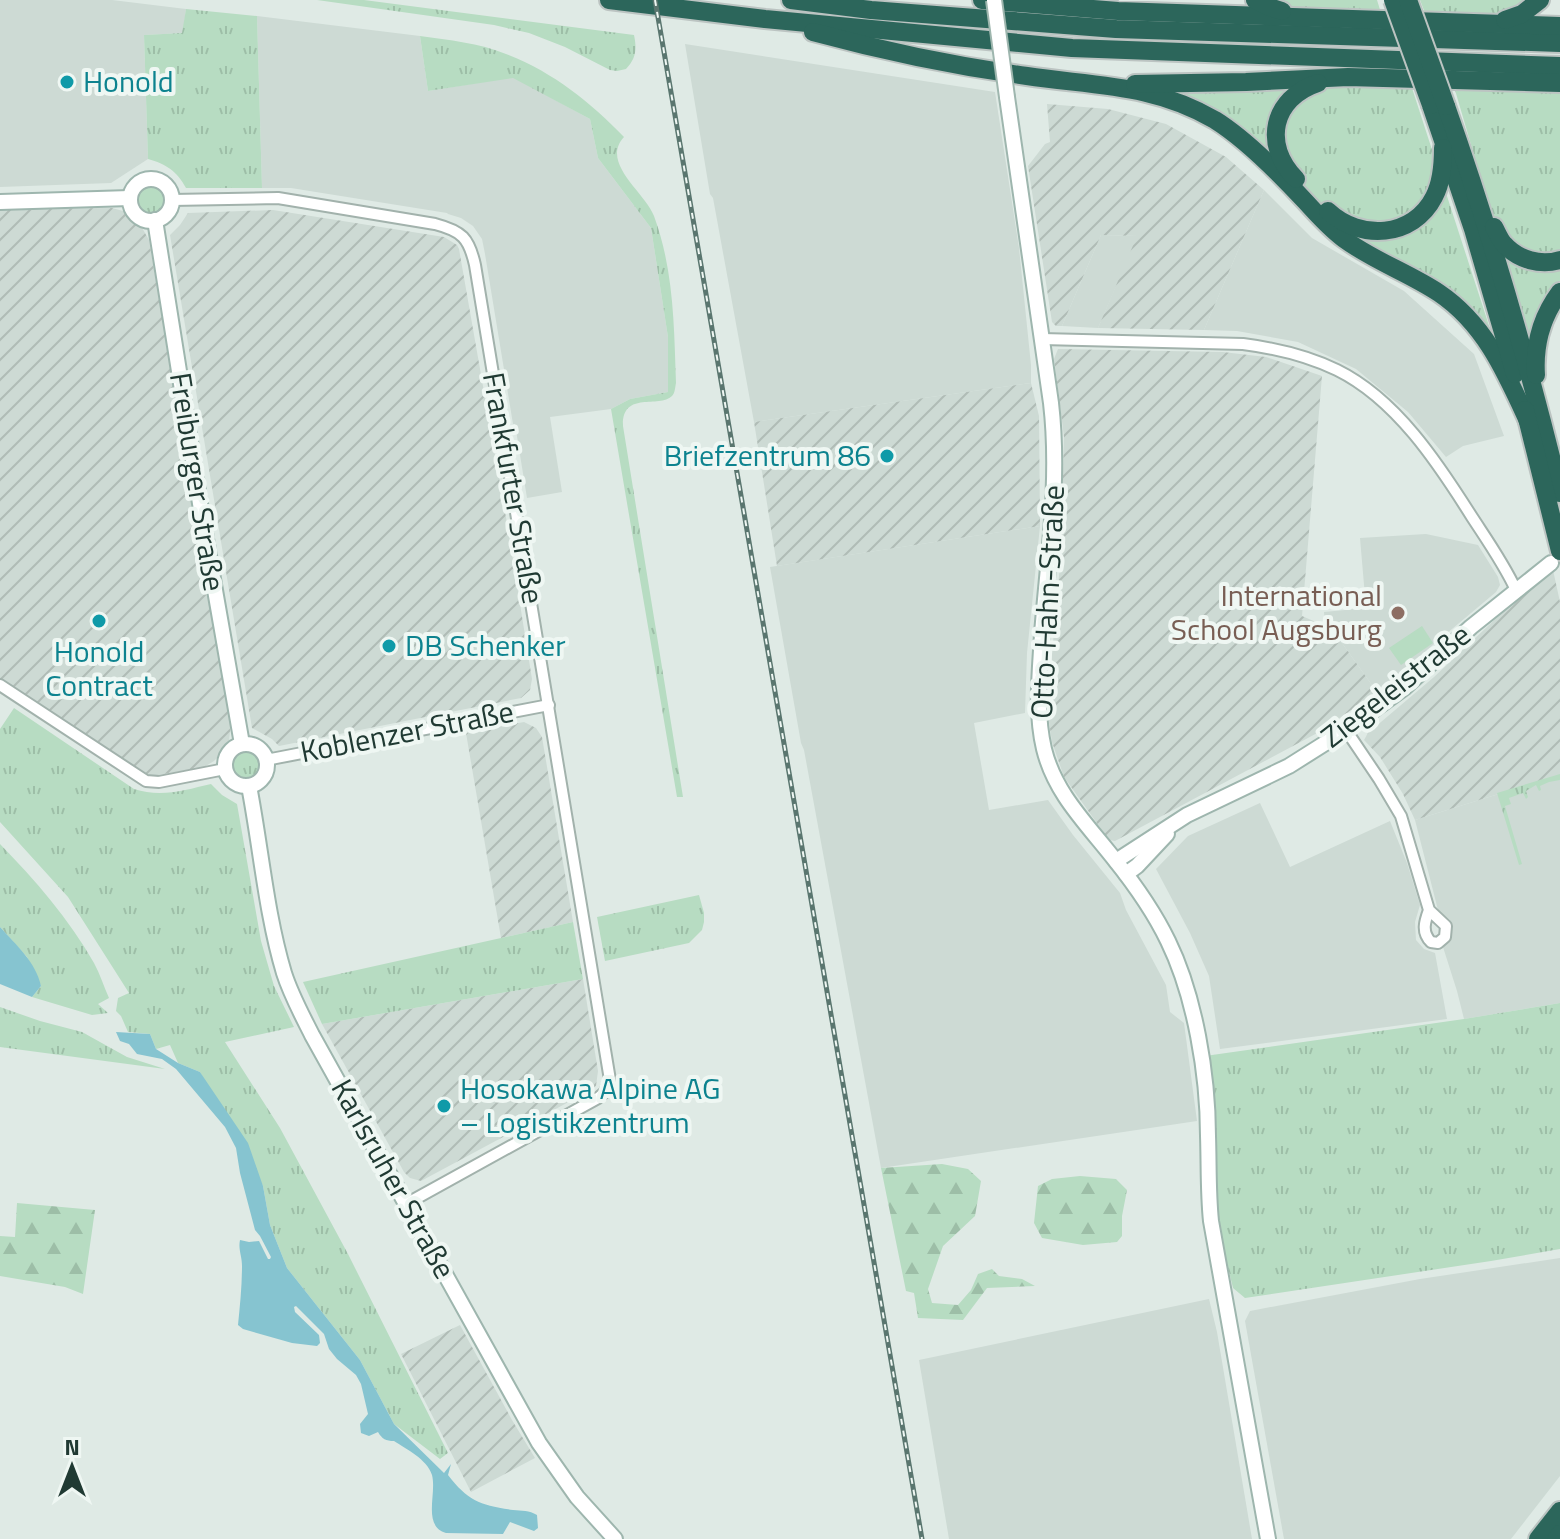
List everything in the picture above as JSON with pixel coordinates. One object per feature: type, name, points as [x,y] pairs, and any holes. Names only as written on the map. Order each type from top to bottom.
[{"type":"highway","points":[[609,0],[765,19],[1072,48],[1558,79]]},
{"type":"highway","points":[[791,0],[871,10],[1116,29],[1560,43]]},
{"type":"highway","points":[[982,0],[1147,12],[1560,26]]},
{"type":"highway","points":[[1064,7],[1111,0]]},
{"type":"highway","points":[[1255,0],[1269,7],[1312,17]]},
{"type":"highway","points":[[1393,0],[1494,227],[1505,245],[1524,258],[1539,263],[1560,260]]},
{"type":"highway","points":[[1348,77],[1307,87],[1284,106],[1275,131],[1281,160],[1324,207],[1347,225],[1375,232],[1404,226],[1416,219],[1433,200],[1443,161],[1439,106],[1408,0]]},
{"type":"highway","points":[[1481,23],[1522,14],[1540,0]]},
{"type":"highway","points":[[765,19],[933,60],[1031,77],[1139,90],[1197,110],[1243,141],[1343,238],[1439,293],[1474,324],[1535,419]]},
{"type":"highway","points":[[1108,85],[1348,77],[1558,79]]},
{"type":"highway","points":[[1443,138],[1560,493]]},
{"type":"highway","points":[[1468,169],[1511,305],[1535,419],[1556,550]]},
{"type":"highway","points":[[1535,419],[1538,342],[1547,313],[1560,292]]},
{"type":"highway","points":[[1538,1539],[1560,1511]]},
{"type":"highway","points":[[1556,1539],[1560,1534]]},
{"type":"street","name":"Otto-Hahn-Straße","points":[[994,0],[1052,417],[1054,469],[1040,671],[1041,739],[1052,775],[1065,800],[1135,886],[1163,932],[1186,986],[1206,1093],[1209,1196],[1268,1539]]},
{"type":"street","points":[[148,179],[162,182],[172,200],[164,216],[145,220],[139,217],[130,198],[136,185],[148,179]]},
{"type":"street","points":[[0,202],[130,198]]},
{"type":"street","name":"Frankfurter Straße","points":[[172,200],[278,198],[435,224],[453,228],[462,235],[469,244],[475,265],[610,1080],[605,1092],[598,1098],[406,1204]]},
{"type":"street","name":"Freiburger Straße","points":[[155,220],[242,744]]},
{"type":"street","points":[[1042,339],[1243,344],[1275,349],[1337,370],[1365,388],[1410,428],[1448,479],[1516,590]]},
{"type":"street","name":"Ziegeleistraße","points":[[1116,861],[1187,815],[1289,766],[1346,730],[1404,688],[1516,590],[1556,550]]},
{"type":"street","points":[[0,685],[146,781],[159,782],[225,769]]},
{"type":"street","name":"Koblenzer Straße","points":[[266,760],[549,705]]},
{"type":"street","points":[[1346,730],[1401,816],[1429,910]]},
{"type":"street","points":[[242,744],[258,748],[266,760],[263,777],[249,786],[232,781],[224,763],[229,751],[242,744]]},
{"type":"street","name":"Karlsruher Straße","points":[[249,786],[274,935],[285,976],[312,1035],[539,1443],[577,1497],[615,1539]]},
{"type":"street","name":"Ziegeleistraße","points":[[1126,874],[1187,815]]},
{"type":"shaded area","points":[[0,0],[112,0],[186,9],[183,33],[144,35],[148,159],[111,183],[0,187]]},
{"type":"shaded area","points":[[257,16],[420,36],[428,91],[513,77],[590,119],[598,158],[651,228],[668,337],[668,392],[630,399],[611,409],[550,417],[562,492],[527,498],[485,254],[482,239],[473,226],[447,213],[291,188],[262,188]]},
{"type":"shaded area","points":[[685,44],[995,92],[1019,248],[1031,383],[754,422]]},
{"type":"shaded area","points":[[1047,104],[1108,109],[1166,124],[1226,157],[1264,190],[1204,330],[1098,328],[1137,236],[1101,235],[1062,326],[1052,322],[1028,166],[1050,142]]},
{"type":"shaded area","points":[[1264,190],[1312,238],[1404,291],[1474,354],[1504,436],[1463,446],[1446,457],[1408,412],[1356,369],[1298,342],[1237,331],[1204,330]]},
{"type":"shaded area","points":[[112,208],[123,211],[137,222],[149,240],[231,723],[226,749],[214,761],[204,767],[152,776],[136,770],[0,678],[0,209]]},
{"type":"shaded area","points":[[273,210],[444,237],[457,245],[532,679],[530,690],[521,698],[279,746],[252,728],[170,235],[188,213]]},
{"type":"shaded area","points":[[1101,235],[1138,236],[1098,328],[1062,326]]},
{"type":"shaded area","points":[[1058,349],[1223,352],[1266,357],[1322,376],[1302,616],[1332,629],[1377,692],[1321,731],[1115,841],[1109,840],[1064,777],[1052,742],[1047,709],[1060,565],[1064,437],[1054,359]]},
{"type":"shaded area","points":[[1031,383],[1039,416],[1040,526],[777,566],[754,422]]},
{"type":"shaded area","points":[[1040,526],[1027,653],[1025,713],[974,723],[989,810],[1048,800],[1120,893],[1166,985],[1170,1012],[1184,1023],[1197,1121],[881,1168],[770,567]]},
{"type":"shaded area","name":"International School Augsburg","points":[[1426,534],[1478,545],[1500,585],[1496,592],[1377,692],[1332,629],[1325,626],[1324,612],[1366,608],[1360,538]]},
{"type":"shaded area","points":[[1553,570],[1560,602],[1560,775],[1415,820],[1380,757],[1364,740],[1368,733],[1434,677],[1526,590]]},
{"type":"shaded area","points":[[524,722],[536,728],[542,737],[573,922],[501,938],[466,733]]},
{"type":"shaded area","points":[[1560,775],[1560,1003],[1464,1019],[1443,947],[1452,937],[1450,920],[1438,910],[1415,820]]},
{"type":"shaded area","points":[[1260,803],[1290,867],[1390,821],[1420,905],[1415,922],[1416,940],[1424,949],[1435,953],[1447,1019],[1220,1049],[1209,976],[1156,869],[1188,836]]},
{"type":"shaded area","name":"Hosokawa Alpine AG – Logistikzentrum","points":[[583,979],[598,1071],[596,1086],[421,1181],[410,1178],[404,1172],[322,1024]]},
{"type":"shaded area","points":[[1560,1258],[1560,1476],[1511,1539],[1284,1539],[1245,1321],[1250,1311],[1420,1279]]},
{"type":"shaded area","points":[[1209,1299],[1252,1539],[949,1539],[919,1360]]},
{"type":"shaded area","points":[[460,1325],[535,1458],[471,1492],[401,1354]]},
{"type":"green space","points":[[317,0],[364,0],[634,35],[635,54],[626,69],[610,70],[529,33],[494,25]]},
{"type":"green space","points":[[1256,0],[1377,0],[1381,13],[1297,11]]},
{"type":"green space","points":[[1420,0],[1535,0],[1510,14],[1425,13]]},
{"type":"green space","points":[[186,9],[257,16],[262,188],[186,188],[170,169],[148,159],[144,35],[182,33]]},
{"type":"green space","points":[[420,36],[464,42],[523,61],[570,89],[598,112],[624,137],[617,157],[649,207],[661,236],[669,278],[676,383],[673,395],[666,400],[642,402],[628,408],[623,426],[683,797],[677,797],[611,409],[630,399],[668,392],[668,337],[651,228],[598,158],[590,119],[513,78],[428,91]]},
{"type":"green space","points":[[1381,86],[1412,88],[1493,338],[1348,236],[1274,168],[1160,92]]},
{"type":"green space","points":[[1455,90],[1560,93],[1560,284],[1532,357],[1524,327],[1525,319]]},
{"type":"green space","points":[[151,185],[161,189],[165,199],[161,209],[151,213],[141,209],[137,199],[141,189]]},
{"type":"green space","points":[[1422,626],[1433,643],[1401,665],[1389,648]]},
{"type":"green space","points":[[14,708],[134,789],[163,793],[211,784],[237,804],[261,941],[274,986],[294,1027],[225,1042],[280,1128],[348,1254],[448,1453],[440,1459],[394,1424],[360,1360],[287,1268],[270,1225],[263,1186],[200,1072],[178,1063],[170,1045],[156,1049],[150,1034],[128,1032],[116,1011],[118,998],[129,993],[68,897],[0,822],[0,729]]},
{"type":"green space","points":[[245,750],[256,754],[260,765],[256,776],[245,780],[234,776],[230,765],[234,754]]},
{"type":"green space","points":[[1560,774],[1560,780],[1540,786],[1539,791],[1536,785],[1526,791],[1526,799],[1523,793],[1509,798],[1511,804],[1505,806],[1522,864],[1519,865],[1497,793]]},
{"type":"green space","points":[[0,844],[51,900],[74,931],[96,967],[109,998],[98,1004],[108,1013],[92,1015],[32,997],[41,986],[27,957],[0,927]]},
{"type":"green space","points":[[699,895],[704,922],[702,930],[689,943],[605,961],[597,917]]},
{"type":"green space","points":[[573,922],[583,979],[322,1024],[303,982]]},
{"type":"green space","points":[[1560,1003],[1560,1249],[1245,1298],[1233,1288],[1215,1214],[1212,1180],[1215,1129],[1205,1056]]},
{"type":"green space","points":[[0,1007],[82,1032],[127,1057],[165,1069],[0,1047]]},
{"type":"green space","points":[[942,1164],[968,1169],[981,1181],[975,1216],[943,1246],[928,1289],[932,1303],[958,1305],[971,1290],[978,1274],[992,1269],[999,1276],[1022,1279],[1035,1286],[987,1288],[963,1320],[918,1318],[914,1293],[906,1291],[881,1168]]},
{"type":"green space","points":[[1080,1176],[1116,1179],[1127,1190],[1122,1236],[1117,1242],[1083,1245],[1042,1238],[1034,1223],[1038,1186],[1052,1179]]},
{"type":"green space","points":[[17,1203],[95,1210],[83,1294],[65,1287],[0,1276],[0,1236],[15,1237]]},
{"type":"water","points":[[0,927],[35,969],[41,986],[32,997],[0,984]]},
{"type":"water","points":[[116,1032],[150,1034],[156,1049],[200,1072],[248,1143],[263,1186],[270,1225],[287,1268],[360,1360],[394,1424],[444,1473],[451,1464],[448,1475],[462,1491],[492,1506],[534,1513],[538,1528],[534,1531],[510,1522],[503,1534],[446,1533],[439,1529],[432,1517],[433,1483],[429,1469],[416,1455],[394,1441],[384,1439],[378,1432],[369,1436],[361,1433],[360,1424],[368,1414],[361,1384],[329,1349],[324,1334],[296,1306],[295,1312],[319,1335],[320,1343],[317,1346],[292,1343],[238,1325],[242,1273],[240,1240],[259,1241],[268,1259],[271,1257],[255,1230],[236,1148],[225,1127],[176,1069],[162,1059],[137,1054],[129,1044],[120,1041]]},
{"type":"railway","points":[[655,0],[922,1539]]},
{"type":"place","name":"Honold","points":[[67,82]]},
{"type":"place","name":"Briefzentrum 86","points":[[887,456]]},
{"type":"place","name":"International School Augsburg","points":[[1398,613]]},
{"type":"place","name":"Honold Contract","points":[[99,621]]},
{"type":"place","name":"DB Schenker","points":[[389,646]]},
{"type":"place","name":"Hosokawa Alpine AG – Logistikzentrum","points":[[444,1106]]}]
